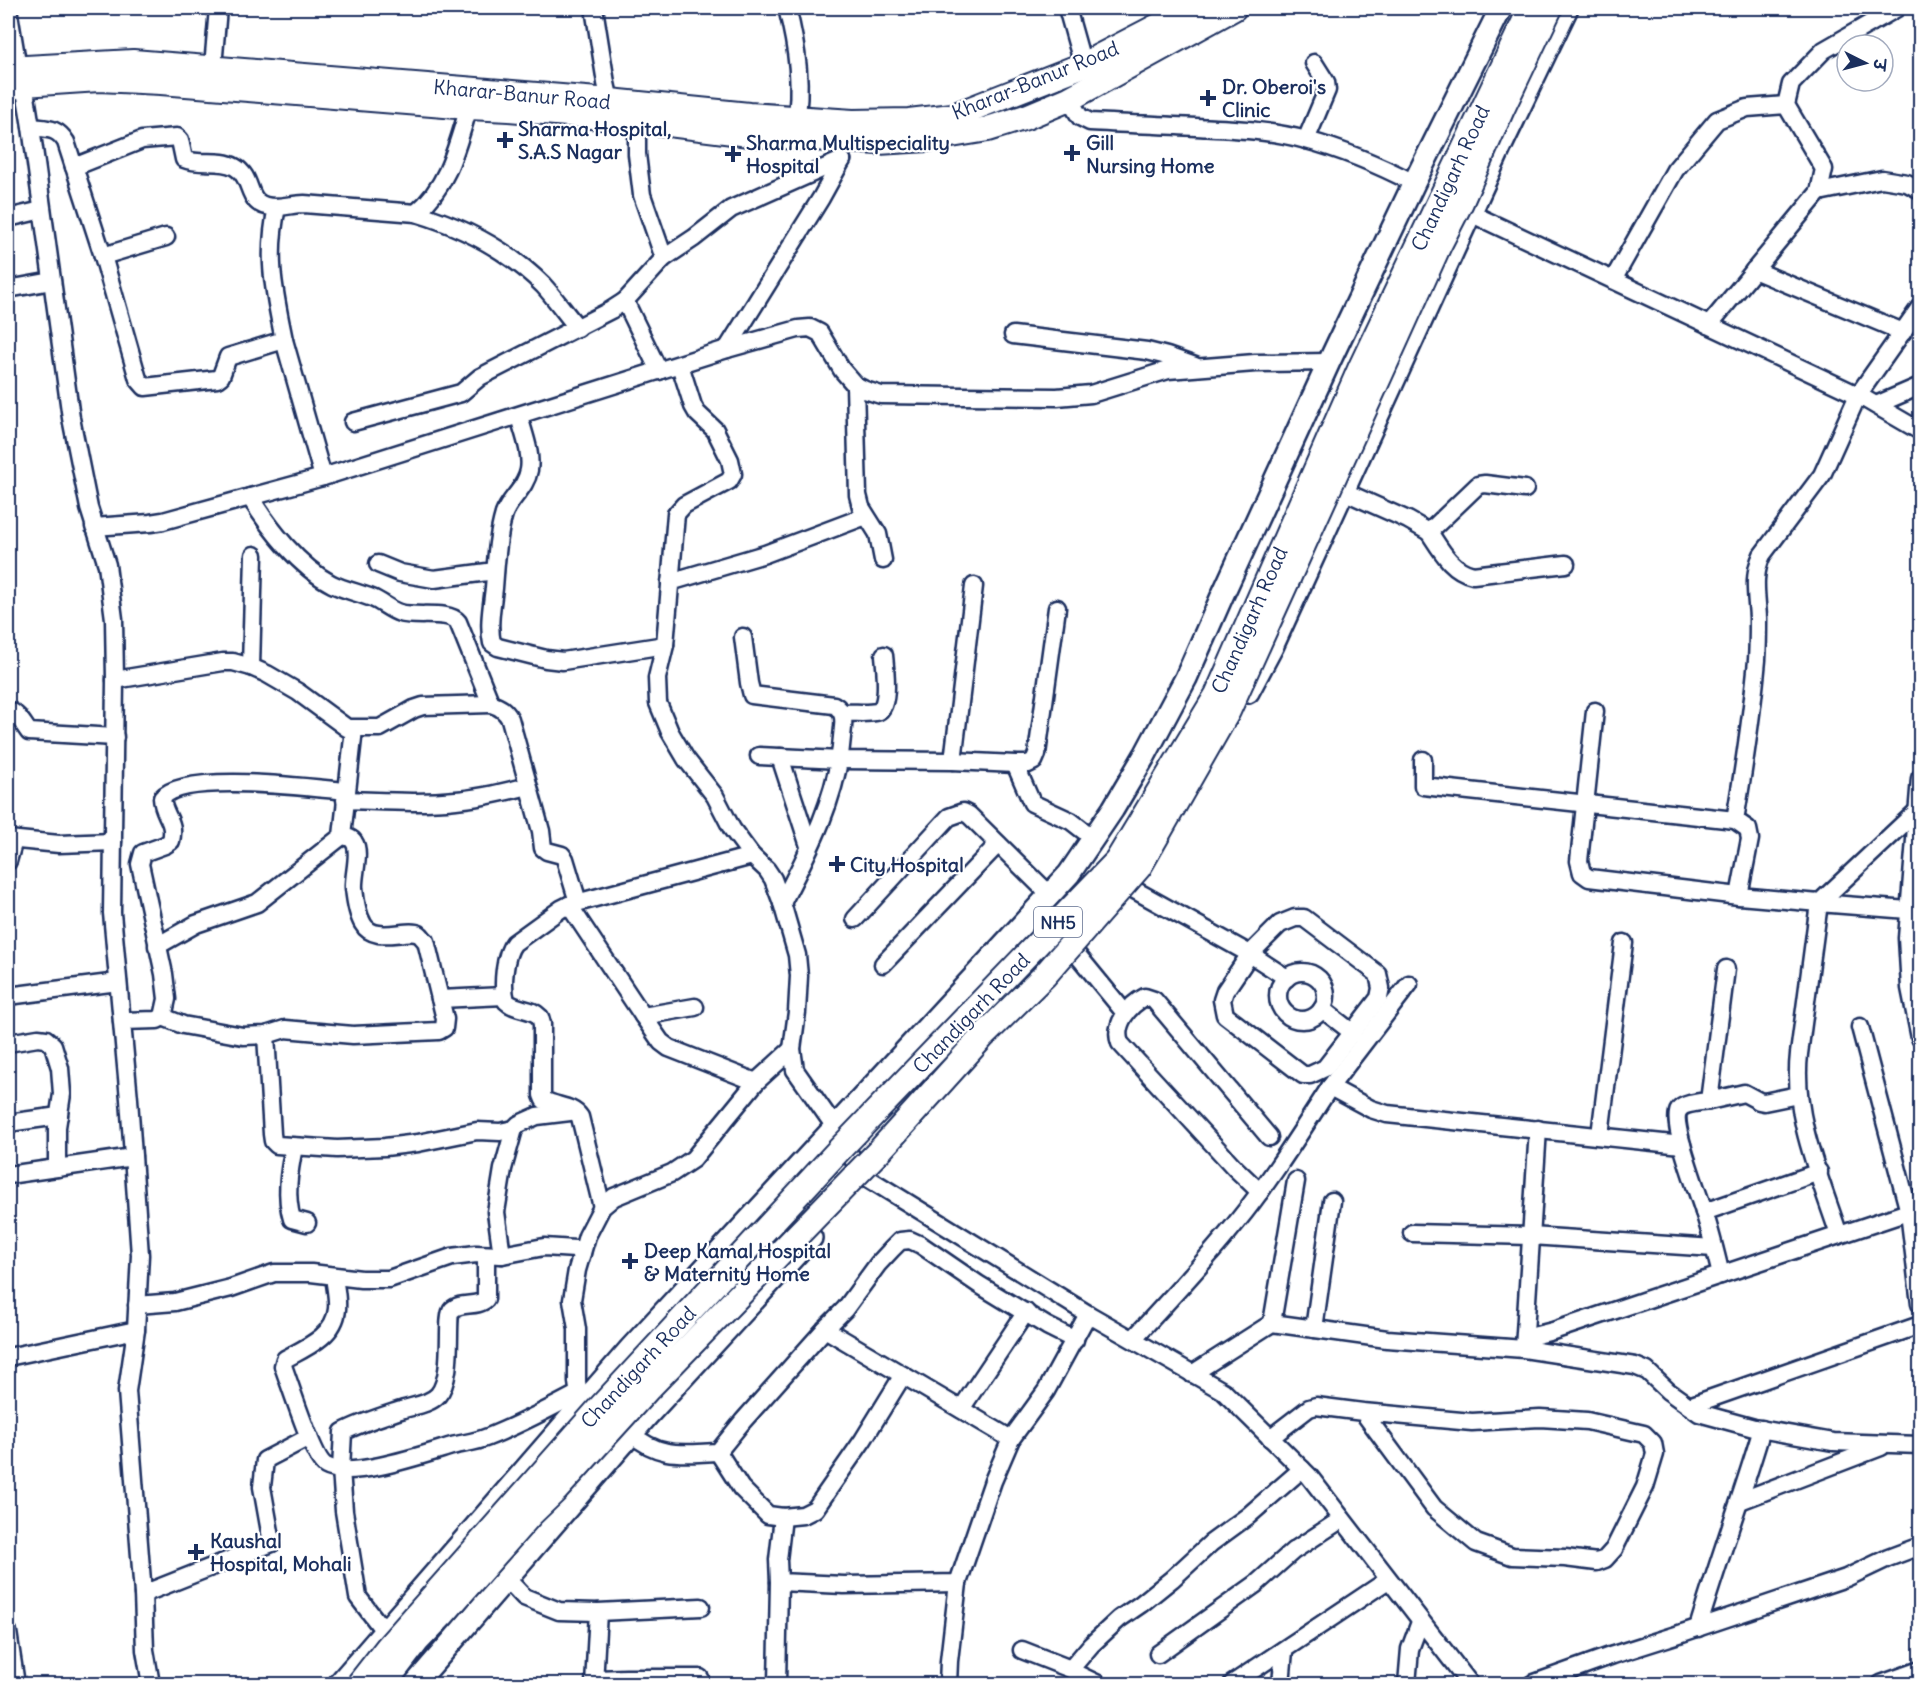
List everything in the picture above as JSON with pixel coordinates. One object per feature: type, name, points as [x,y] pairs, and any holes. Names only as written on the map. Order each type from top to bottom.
[{"type":"highway","name":"Kharar-Banur Road","points":[[14,77],[133,62],[213,68],[610,101],[795,127],[848,141],[909,121],[953,116],[1083,65],[1163,15],[1193,8]]},
{"type":"highway","points":[[848,141],[927,139],[988,129],[1026,117],[1070,99],[1234,8]]},
{"type":"highway","name":"Chandigarh Road","points":[[359,1684],[388,1647],[605,1403],[838,1151],[1117,861],[1217,695],[1360,369],[1531,8]]},
{"type":"highway","name":"NH5","points":[[384,1684],[417,1641],[531,1514],[557,1489],[647,1390],[881,1149],[982,1037],[1044,976],[1139,867],[1228,711],[1439,245],[1550,8]]},
{"type":"highway","points":[[14,77],[161,82],[509,109],[637,120],[748,134],[795,127]]},
{"type":"main road","points":[[339,1684],[580,1399],[638,1340],[1069,874],[1145,756],[1186,678],[1329,362],[1501,8]]},
{"type":"main road","points":[[422,1682],[632,1434],[866,1177],[1112,914],[1170,837],[1272,647],[1470,213],[1567,8]]},
{"type":"main road","points":[[1329,362],[1388,392]]},
{"type":"street","points":[[8,8],[14,77],[31,127],[71,418],[94,527],[107,566],[114,619],[116,680],[112,913],[140,1255],[136,1330],[127,1391],[143,1594],[145,1650],[152,1684]]},
{"type":"street","points":[[213,68],[218,8]]},
{"type":"street","points":[[594,8],[610,101]]},
{"type":"street","points":[[787,8],[796,44],[798,68],[795,127]]},
{"type":"street","points":[[1067,8],[1083,65]]},
{"type":"street","points":[[1709,325],[1819,192],[1824,169],[1786,105],[1791,84],[1824,50],[1897,8]]},
{"type":"street","points":[[1306,140],[1327,90],[1326,82],[1314,63]]},
{"type":"street","points":[[1070,99],[1080,117],[1090,122],[1240,129],[1306,140],[1367,161],[1414,183]]},
{"type":"street","points":[[1613,280],[1676,170],[1717,120],[1747,108],[1786,105]]},
{"type":"street","points":[[416,213],[428,203],[445,179],[469,107]]},
{"type":"street","points":[[637,120],[642,195],[664,258]]},
{"type":"street","points":[[31,127],[56,130],[61,133],[66,142],[103,256],[138,379],[145,387],[217,379],[221,376],[228,357],[285,340]]},
{"type":"street","points":[[74,167],[142,140],[177,137],[184,159],[190,162],[234,166],[244,175],[255,202],[277,207],[304,204],[416,213],[437,219],[476,236],[520,265],[543,286],[578,328]]},
{"type":"street","points":[[353,422],[461,393],[480,377],[612,310],[625,301],[664,258],[731,209],[848,141]]},
{"type":"street","points":[[727,349],[821,198],[848,141]]},
{"type":"street","points":[[1819,192],[1882,179],[1907,183],[1920,190]]},
{"type":"street","points":[[277,207],[271,255],[273,282],[285,340],[323,477]]},
{"type":"street","points":[[8,218],[42,210]]},
{"type":"street","points":[[1470,213],[1858,395],[1920,431]]},
{"type":"street","points":[[103,256],[166,237]]},
{"type":"street","points":[[1754,270],[1903,332]]},
{"type":"street","points":[[8,289],[52,281]]},
{"type":"street","points":[[625,301],[659,370]]},
{"type":"street","points":[[1736,820],[1751,720],[1758,633],[1755,588],[1758,564],[1762,555],[1822,475],[1858,395],[1920,307]]},
{"type":"street","points":[[94,527],[150,524],[323,477],[659,370],[798,329],[810,328],[820,333],[842,370],[855,385],[882,395],[1057,397],[1091,394],[1168,370],[1255,363],[1329,362]]},
{"type":"street","points":[[1013,334],[1147,351],[1198,367]]},
{"type":"street","points":[[680,365],[693,406],[697,413],[715,429],[730,460],[733,474],[729,481],[684,505],[676,514],[665,645],[657,678],[658,704],[682,752],[715,796],[732,829],[752,856],[767,870],[782,903],[797,955],[799,976],[792,1049],[798,1076],[835,1127],[856,1165],[866,1177],[1088,1314],[1223,1391],[1302,1469],[1470,1684]]},
{"type":"street","points":[[855,385],[858,495],[866,516],[878,534],[883,560]]},
{"type":"street","points":[[1876,405],[1920,386]]},
{"type":"street","points":[[492,643],[490,624],[495,571],[505,514],[521,490],[530,467],[519,416]]},
{"type":"street","points":[[1429,532],[1478,485],[1525,489]]},
{"type":"street","points":[[1343,491],[1429,532],[1454,567],[1463,573],[1473,575],[1566,564]]},
{"type":"street","points":[[250,497],[276,533],[303,562],[322,578],[373,598],[400,613],[454,618],[458,622],[491,704]]},
{"type":"street","points":[[670,582],[765,554],[866,516]]},
{"type":"street","points":[[250,667],[254,555]]},
{"type":"street","points":[[378,564],[400,573],[434,579],[495,571]]},
{"type":"street","points":[[953,761],[974,586]]},
{"type":"street","points":[[759,756],[1028,764],[1034,761],[1037,754],[1057,608]]},
{"type":"street","points":[[742,637],[752,695],[828,703],[839,707],[844,719],[840,760],[832,791],[805,859],[782,903]]},
{"type":"street","points":[[492,643],[498,647],[563,661],[665,645]]},
{"type":"street","points":[[469,650],[492,643]]},
{"type":"street","points":[[842,713],[876,712],[885,705],[884,655]]},
{"type":"street","points":[[116,680],[233,662],[250,667],[298,692],[340,724],[354,729],[380,728],[423,706],[491,704],[500,706],[510,719],[541,831],[543,848],[562,855],[565,859],[574,904],[643,1016],[661,1042],[669,1048],[756,1082]]},
{"type":"street","points":[[8,710],[14,712],[29,732],[115,737]]},
{"type":"street","points":[[1595,711],[1579,861],[1584,876],[1739,896],[1908,910]]},
{"type":"street","points":[[157,946],[201,921],[257,903],[342,836],[354,729]]},
{"type":"street","points":[[780,757],[809,846]]},
{"type":"street","points":[[1423,760],[1423,786],[1736,820],[1748,829],[1750,839],[1739,896]]},
{"type":"street","points":[[1015,764],[1032,803],[1071,821],[1093,838]]},
{"type":"street","points":[[1920,778],[1908,910],[1910,988],[1920,1038]]},
{"type":"street","points":[[122,1021],[157,1020],[163,1017],[166,1009],[164,974],[140,864],[143,853],[165,846],[171,841],[173,827],[162,803],[162,798],[166,793],[189,787],[224,783],[403,802],[458,800],[528,786]]},
{"type":"street","points":[[855,919],[949,817],[963,812],[969,815],[1050,895]]},
{"type":"street","points":[[1839,1235],[1802,1118],[1798,1095],[1798,1063],[1819,903],[1917,812]]},
{"type":"street","points":[[163,1017],[183,1025],[233,1035],[266,1035],[285,1029],[353,1035],[399,1035],[440,1031],[444,1028],[445,1019],[426,941],[419,934],[394,935],[370,932],[363,924],[354,887],[356,843],[342,836]]},
{"type":"street","points":[[8,861],[11,839],[59,844],[113,842]]},
{"type":"street","points":[[883,964],[998,844]]},
{"type":"street","points":[[602,1207],[582,1123],[576,1112],[544,1100],[542,1095],[542,1024],[540,1017],[532,1011],[512,1007],[504,996],[509,949],[554,914],[574,904],[752,856]]},
{"type":"street","points":[[1131,888],[1250,954],[1287,978]]},
{"type":"street","points":[[1295,918],[1304,918],[1378,974],[1381,988],[1379,998],[1325,1068],[1311,1075],[1303,1075],[1225,1015],[1222,1000],[1225,991],[1250,954],[1280,924],[1295,918]]},
{"type":"street","points":[[1600,1135],[1624,943]]},
{"type":"street","points":[[1075,952],[1125,1013]]},
{"type":"street","points":[[1710,1101],[1726,969]]},
{"type":"street","points":[[1296,973],[1304,973],[1319,979],[1326,993],[1322,1010],[1312,1018],[1305,1020],[1297,1020],[1284,1012],[1278,998],[1279,989],[1287,978],[1296,973]]},
{"type":"street","points":[[8,996],[118,982]]},
{"type":"street","points":[[1133,1340],[1211,1254],[1260,1191],[1330,1087],[1409,984]]},
{"type":"street","points":[[440,999],[504,996]]},
{"type":"street","points":[[1260,1191],[1235,1168],[1120,1043],[1118,1030],[1125,1013],[1145,997],[1154,1000],[1269,1137]]},
{"type":"street","points":[[643,1016],[695,1007]]},
{"type":"street","points":[[1322,1010],[1353,1033]]},
{"type":"street","points":[[1860,1027],[1915,1210],[1920,1305]]},
{"type":"street","points":[[266,1035],[273,1141],[277,1145],[337,1149],[385,1147],[477,1131],[500,1132],[514,1129]]},
{"type":"street","points":[[8,1043],[38,1038],[46,1039],[53,1045],[60,1068],[62,1094],[57,1127],[57,1168]]},
{"type":"street","points":[[334,1276],[337,1310],[332,1327],[315,1342],[285,1359],[283,1366],[309,1437],[326,1466],[341,1469],[366,1469],[485,1438],[580,1399],[577,1364],[579,1347],[572,1300],[577,1270],[587,1236],[602,1207],[614,1197],[672,1173],[693,1159],[756,1082],[792,1049]]},
{"type":"street","points":[[1330,1087],[1371,1110],[1387,1114],[1682,1145]]},
{"type":"street","points":[[1720,1275],[1704,1212],[1682,1145],[1677,1118],[1678,1111],[1681,1107],[1744,1093],[1764,1102],[1798,1095]]},
{"type":"street","points":[[384,1631],[358,1597],[344,1511],[341,1469],[343,1432],[371,1420],[425,1403],[437,1396],[449,1359],[448,1316],[452,1310],[460,1306],[481,1304],[486,1299],[494,1255],[496,1212],[503,1169],[514,1129],[519,1124],[537,1116],[576,1112]]},
{"type":"street","points":[[8,1123],[59,1116]]},
{"type":"street","points":[[1525,1344],[1538,1129]]},
{"type":"street","points":[[294,1147],[290,1164],[288,1202],[292,1220],[307,1223]]},
{"type":"street","points":[[8,1175],[133,1157]]},
{"type":"street","points":[[1704,1212],[1819,1172]]},
{"type":"street","points":[[1272,1323],[1296,1181]]},
{"type":"street","points":[[1314,1329],[1332,1201]]},
{"type":"street","points":[[1525,1344],[1553,1331],[1915,1210]]},
{"type":"street","points":[[1412,1233],[1531,1236],[1714,1248]]},
{"type":"street","points":[[632,1434],[645,1446],[670,1453],[718,1452],[763,1398],[845,1309],[878,1264],[900,1241],[910,1240],[921,1245],[978,1284],[1047,1326],[1075,1340]]},
{"type":"street","points":[[137,1305],[175,1302],[231,1288],[274,1273],[311,1273],[361,1279],[389,1279],[452,1257],[494,1255],[544,1248],[575,1249],[582,1253]]},
{"type":"street","points":[[961,1409],[1026,1312]]},
{"type":"street","points":[[948,1684],[958,1583],[993,1481],[1011,1439],[1046,1391],[1088,1314]]},
{"type":"street","points":[[1192,1374],[1272,1323],[1387,1339],[1525,1344],[1635,1366],[1647,1371],[1699,1413],[1762,1429],[1833,1442],[1920,1445]]},
{"type":"street","points":[[1689,1406],[1920,1325]]},
{"type":"street","points":[[825,1329],[1011,1439]]},
{"type":"street","points":[[8,1358],[136,1330]]},
{"type":"street","points":[[718,1452],[741,1488],[768,1515],[783,1517],[803,1515],[815,1509],[863,1440],[903,1375]]},
{"type":"street","points":[[1270,1438],[1309,1408],[1316,1406],[1472,1422],[1540,1418],[1587,1422],[1644,1434],[1653,1443],[1655,1454],[1645,1487],[1614,1549],[1605,1559],[1597,1562],[1512,1556],[1476,1543],[1434,1508],[1363,1412]]},
{"type":"street","points":[[1698,1628],[1762,1429]]},
{"type":"street","points":[[143,1594],[272,1543],[262,1487],[265,1460],[309,1437]]},
{"type":"street","points":[[1740,1501],[1887,1444]]},
{"type":"street","points":[[1073,1670],[1074,1665],[1091,1645],[1119,1619],[1172,1579],[1210,1543],[1248,1516],[1302,1469]]},
{"type":"street","points":[[777,1684],[778,1560],[783,1517]]},
{"type":"street","points":[[1158,1654],[1256,1584],[1293,1551],[1342,1519]]},
{"type":"street","points":[[1535,1684],[1612,1655],[1845,1578],[1920,1546]]},
{"type":"street","points":[[507,1579],[524,1597],[559,1611],[598,1612],[701,1607]]},
{"type":"street","points":[[1232,1684],[1388,1580]]},
{"type":"street","points":[[779,1582],[843,1585],[958,1583]]},
{"type":"street","points":[[598,1612],[594,1682],[626,1678],[700,1678]]},
{"type":"street","points":[[1407,1684],[1410,1649],[1420,1622]]},
{"type":"street","points":[[8,1632],[16,1684]]},
{"type":"street","points":[[1022,1650],[1073,1670],[1098,1684]]},
{"type":"street","points":[[1281,1684],[1284,1651]]},
{"type":"street","points":[[1881,1684],[1920,1670]]},
{"type":"place","name":"Dr. Oberoi's Clinic","points":[[1208,98]]},
{"type":"place","name":"Sharma Hospital, S.A.S Nagar","points":[[505,140]]},
{"type":"place","name":"Gill Nursing Home","points":[[1072,153]]},
{"type":"place","name":"Sharma Multispeciality Hospital","points":[[733,154]]},
{"type":"place","name":"City Hospital","points":[[837,864]]},
{"type":"place","name":"Deep Kamal Hospital & Maternity Home","points":[[630,1261]]},
{"type":"place","name":"Kaushal Hospital, Mohali","points":[[196,1552]]}]
